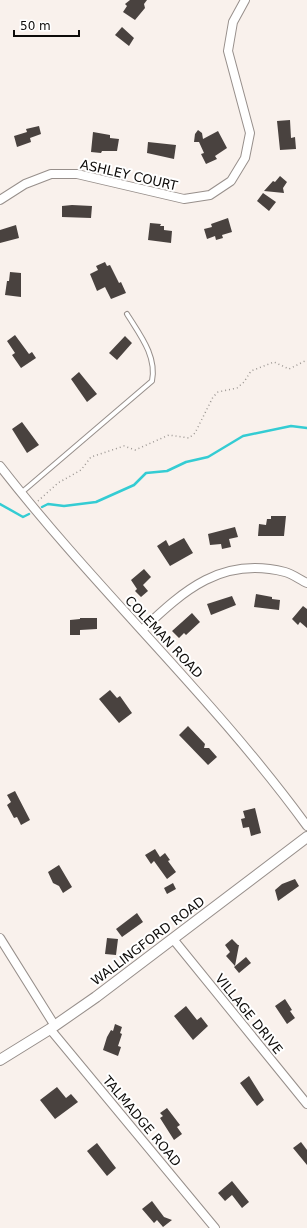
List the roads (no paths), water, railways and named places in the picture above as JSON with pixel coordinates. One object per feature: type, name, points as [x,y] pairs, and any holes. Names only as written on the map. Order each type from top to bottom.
[{"type":"street","name":"ASHLEY COURT","points":[[0,200],[25,184],[51,174],[77,174],[184,199],[210,195],[231,181],[245,158],[250,133],[228,51],[233,22],[245,0]]},
{"type":"street","name":"COLEMAN ROAD","points":[[0,466],[78,561],[243,743],[307,826]]},
{"type":"street","points":[[142,630],[188,589],[209,578],[230,571],[258,569],[286,572],[307,583]]},
{"type":"street","name":"WALLINGFORD ROAD","points":[[0,1060],[53,1027],[173,939],[307,837]]},
{"type":"street","name":"TALMADGE ROAD","points":[[0,938],[53,1027],[215,1228]]},
{"type":"street","name":"VILLAGE DRIVE","points":[[173,939],[307,1104]]},
{"type":"lane","points":[[21,493],[152,381],[154,370],[152,357],[127,314]]},
{"type":"waterway","points":[[42,507],[48,504],[64,506],[96,502],[134,485],[146,473],[167,471],[186,462],[208,457],[243,436],[291,426],[307,428]]},
{"type":"waterway","points":[[0,504],[23,517],[29,514]]}]
